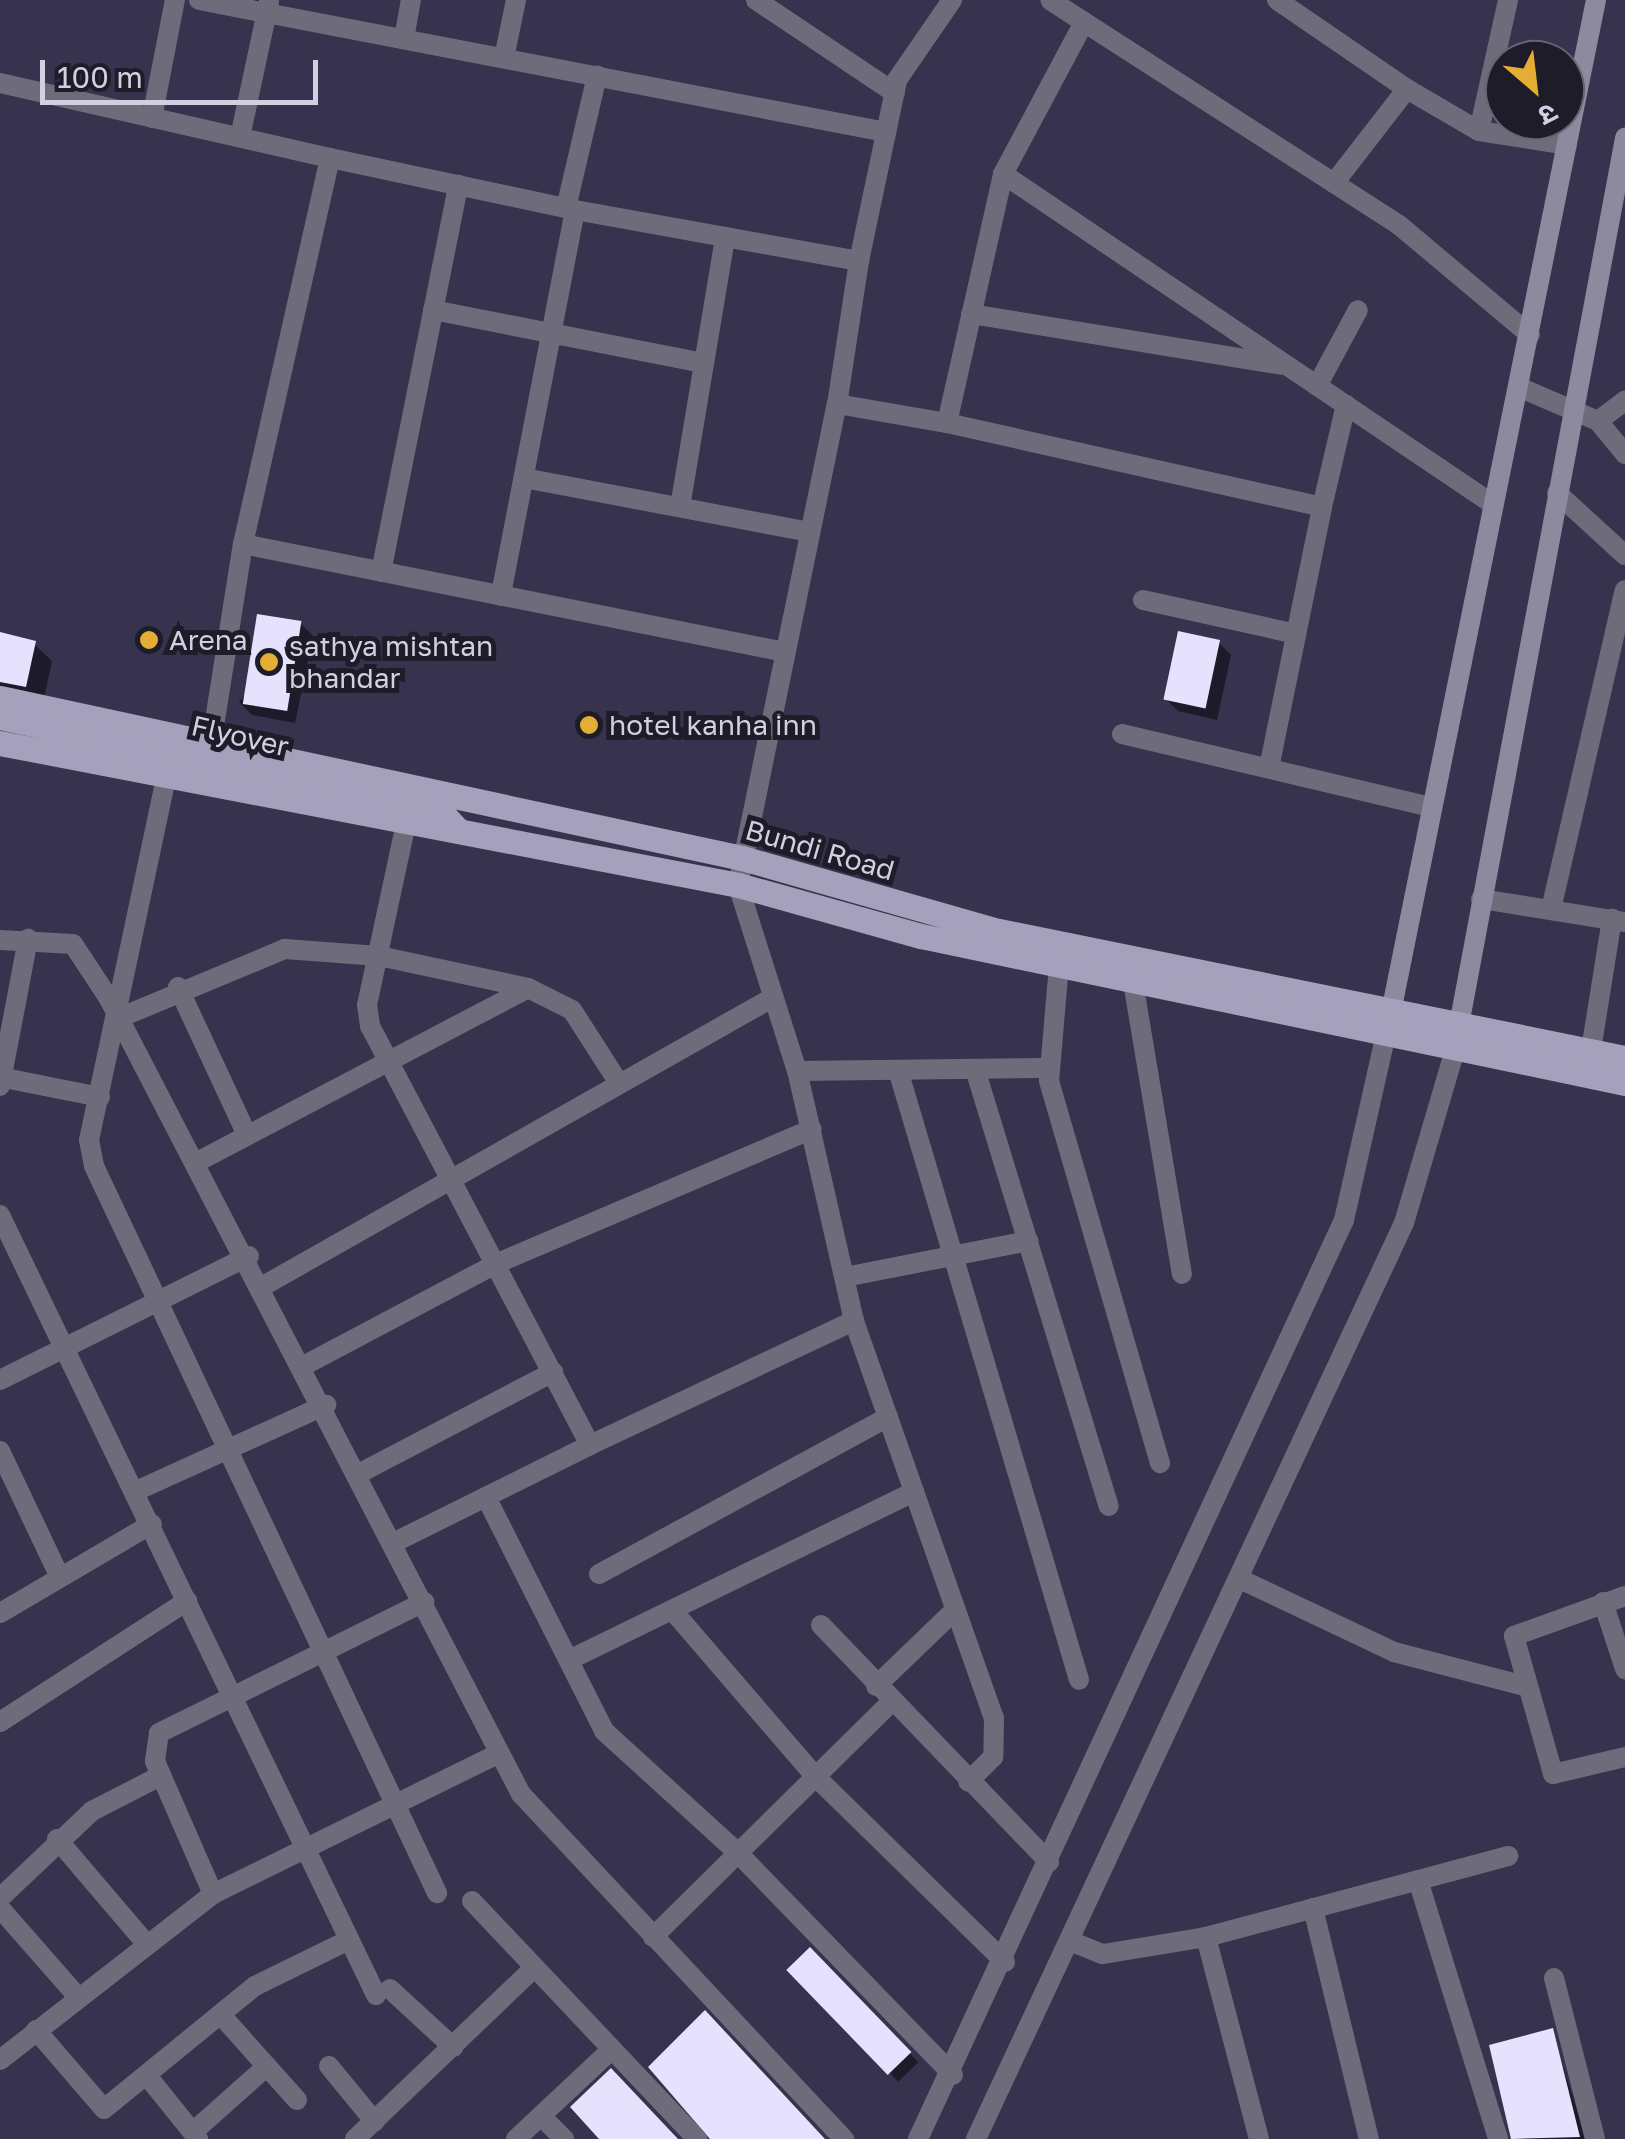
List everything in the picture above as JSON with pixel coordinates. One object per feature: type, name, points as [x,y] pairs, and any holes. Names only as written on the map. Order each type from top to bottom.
[{"type":"main road","name":"Bundi Road","points":[[0,698],[212,739],[742,858],[999,931],[1392,1012],[1457,1037],[1625,1082]]},
{"type":"main road","name":"Flyover","points":[[0,717],[404,815]]},
{"type":"main road","name":"Bundi Road","points":[[0,743],[166,778],[404,815],[458,830],[738,885],[1059,965],[1384,1038],[1457,1037],[1591,1050],[1625,1058]]},
{"type":"street","points":[[152,118],[175,0]]},
{"type":"street","points":[[199,0],[268,6],[404,39],[886,132]]},
{"type":"street","points":[[404,39],[411,0]]},
{"type":"street","points":[[504,58],[516,0]]},
{"type":"street","points":[[756,0],[895,93]]},
{"type":"street","points":[[952,0],[895,93],[859,261],[837,404],[738,885],[770,1000],[797,1071],[854,1321],[997,1740],[968,1782]]},
{"type":"street","points":[[1050,0],[1334,183],[1530,335]]},
{"type":"street","points":[[1278,0],[1407,88],[1480,131],[1567,145]]},
{"type":"street","points":[[1480,131],[1508,0]]},
{"type":"street","points":[[918,2139],[954,2075],[1344,1220],[1392,1012],[1427,806],[1488,502],[1521,388],[1596,0]]},
{"type":"street","points":[[240,138],[268,6]]},
{"type":"street","points":[[947,423],[1002,174],[1084,22]]},
{"type":"street","points":[[501,596],[597,76]]},
{"type":"street","points":[[0,83],[570,209],[859,261]]},
{"type":"street","points":[[1334,183],[1407,88]]},
{"type":"street","points":[[976,2139],[1244,1580],[1404,1223],[1457,1037],[1557,492],[1569,405],[1625,138]]},
{"type":"street","points":[[212,739],[243,544],[330,158]]},
{"type":"street","points":[[1002,174],[1488,502]]},
{"type":"street","points":[[381,572],[458,185]]},
{"type":"street","points":[[680,508],[725,237]]},
{"type":"street","points":[[433,310],[552,330],[704,363]]},
{"type":"street","points":[[1317,386],[1358,310]]},
{"type":"street","points":[[971,314],[1288,366]]},
{"type":"street","points":[[1521,388],[1598,420],[1625,454]]},
{"type":"street","points":[[1598,420],[1625,400]]},
{"type":"street","points":[[837,404],[947,423],[1322,507]]},
{"type":"street","points":[[1269,768],[1346,406]]},
{"type":"street","points":[[524,478],[810,532]]},
{"type":"street","points":[[1557,492],[1625,555]]},
{"type":"street","points":[[243,544],[785,652]]},
{"type":"street","points":[[1552,904],[1625,590]]},
{"type":"street","points":[[1143,600],[1296,634]]},
{"type":"street","points":[[1122,734],[1427,806]]},
{"type":"street","points":[[166,778],[119,1018],[89,1140],[94,1166],[437,1893]]},
{"type":"street","points":[[404,815],[367,1005],[391,1063],[590,1445]]},
{"type":"street","points":[[1481,899],[1552,904],[1618,920],[1591,1050]]},
{"type":"street","points":[[0,940],[73,944],[119,1018],[305,1364],[520,1794],[844,2139]]},
{"type":"street","points":[[28,940],[0,1080],[100,1096]]},
{"type":"street","points":[[119,1018],[178,986],[285,949],[379,956],[528,988],[588,1026],[617,1080]]},
{"type":"street","points":[[1059,965],[1048,1068],[1062,1145],[1160,1462]]},
{"type":"street","points":[[1134,982],[1182,1274]]},
{"type":"street","points":[[178,986],[247,1136]]},
{"type":"street","points":[[197,1162],[528,988]]},
{"type":"street","points":[[263,1286],[456,1184],[617,1080],[770,1000]]},
{"type":"street","points":[[797,1071],[1048,1068]]},
{"type":"street","points":[[976,1069],[1109,1506]]},
{"type":"street","points":[[898,1070],[1079,1680]]},
{"type":"street","points":[[305,1364],[498,1263],[812,1129]]},
{"type":"street","points":[[0,1215],[152,1524],[348,1940],[383,1992],[454,2047]]},
{"type":"street","points":[[844,1277],[1028,1241]]},
{"type":"street","points":[[0,1380],[64,1342],[249,1256]]},
{"type":"street","points":[[394,1542],[854,1321]]},
{"type":"street","points":[[360,1473],[553,1372]]},
{"type":"street","points":[[136,1491],[326,1405]]},
{"type":"street","points":[[599,1574],[888,1417]]},
{"type":"street","points":[[0,1452],[59,1576]]},
{"type":"street","points":[[569,1660],[914,1492]]},
{"type":"street","points":[[486,1497],[604,1731],[738,1853],[954,2075]]},
{"type":"street","points":[[3,1605],[152,1524]]},
{"type":"street","points":[[1244,1580],[1394,1652],[1520,1685]]},
{"type":"street","points":[[1625,1596],[1514,1636],[1520,1685],[1553,1774],[1625,1757]]},
{"type":"street","points":[[0,1722],[187,1601]]},
{"type":"street","points":[[213,1894],[160,1776],[152,1744],[160,1733],[424,1602]]},
{"type":"street","points":[[1603,1602],[1625,1669]]},
{"type":"street","points":[[876,1686],[955,1610]]},
{"type":"street","points":[[673,1612],[816,1776],[1005,1962]]},
{"type":"street","points":[[821,1625],[890,1702],[1050,1862]]},
{"type":"street","points":[[653,1936],[890,1702]]},
{"type":"street","points":[[0,2060],[144,1941],[213,1894],[499,1753]]},
{"type":"street","points":[[0,1898],[57,1839],[160,1776]]},
{"type":"street","points":[[57,1839],[144,1941]]},
{"type":"street","points":[[1070,1941],[1103,1954],[1206,1937],[1508,1856]]},
{"type":"street","points":[[1418,1880],[1498,2139]]},
{"type":"street","points":[[472,1902],[696,2139]]},
{"type":"street","points":[[0,1908],[77,1996]]},
{"type":"street","points":[[1313,1908],[1369,2139]]},
{"type":"street","points":[[1206,1937],[1259,2139]]},
{"type":"street","points":[[36,2030],[93,2104],[113,2105],[255,1986],[348,1940]]},
{"type":"street","points":[[355,2139],[534,1970]]},
{"type":"street","points":[[1554,1978],[1595,2139]]},
{"type":"street","points":[[222,2015],[297,2100]]},
{"type":"street","points":[[516,2139],[611,2050]]},
{"type":"street","points":[[148,2077],[195,2136],[267,2066]]},
{"type":"street","points":[[329,2066],[375,2122]]},
{"type":"street","points":[[541,2116],[564,2139]]},
{"type":"building","name":"sathya mishtan bhandar","points":[[257,614],[301,621],[287,711],[243,704]]},
{"type":"building","points":[[1178,631],[1220,640],[1206,708],[1163,699]]},
{"type":"building","points":[[0,632],[36,641],[26,687],[0,682]]},
{"type":"building","points":[[810,1947],[911,2052],[888,2075],[786,1970]]},
{"type":"building","points":[[705,2010],[825,2139],[710,2139],[648,2067]]},
{"type":"building","points":[[1553,2028],[1580,2137],[1511,2139],[1489,2045]]},
{"type":"building","points":[[611,2068],[678,2139],[599,2139],[570,2107]]},
{"type":"place","name":"Arena","points":[[149,640]]},
{"type":"place","name":"sathya mishtan bhandar","points":[[269,662]]},
{"type":"place","name":"hotel kanha inn","points":[[589,725]]}]
